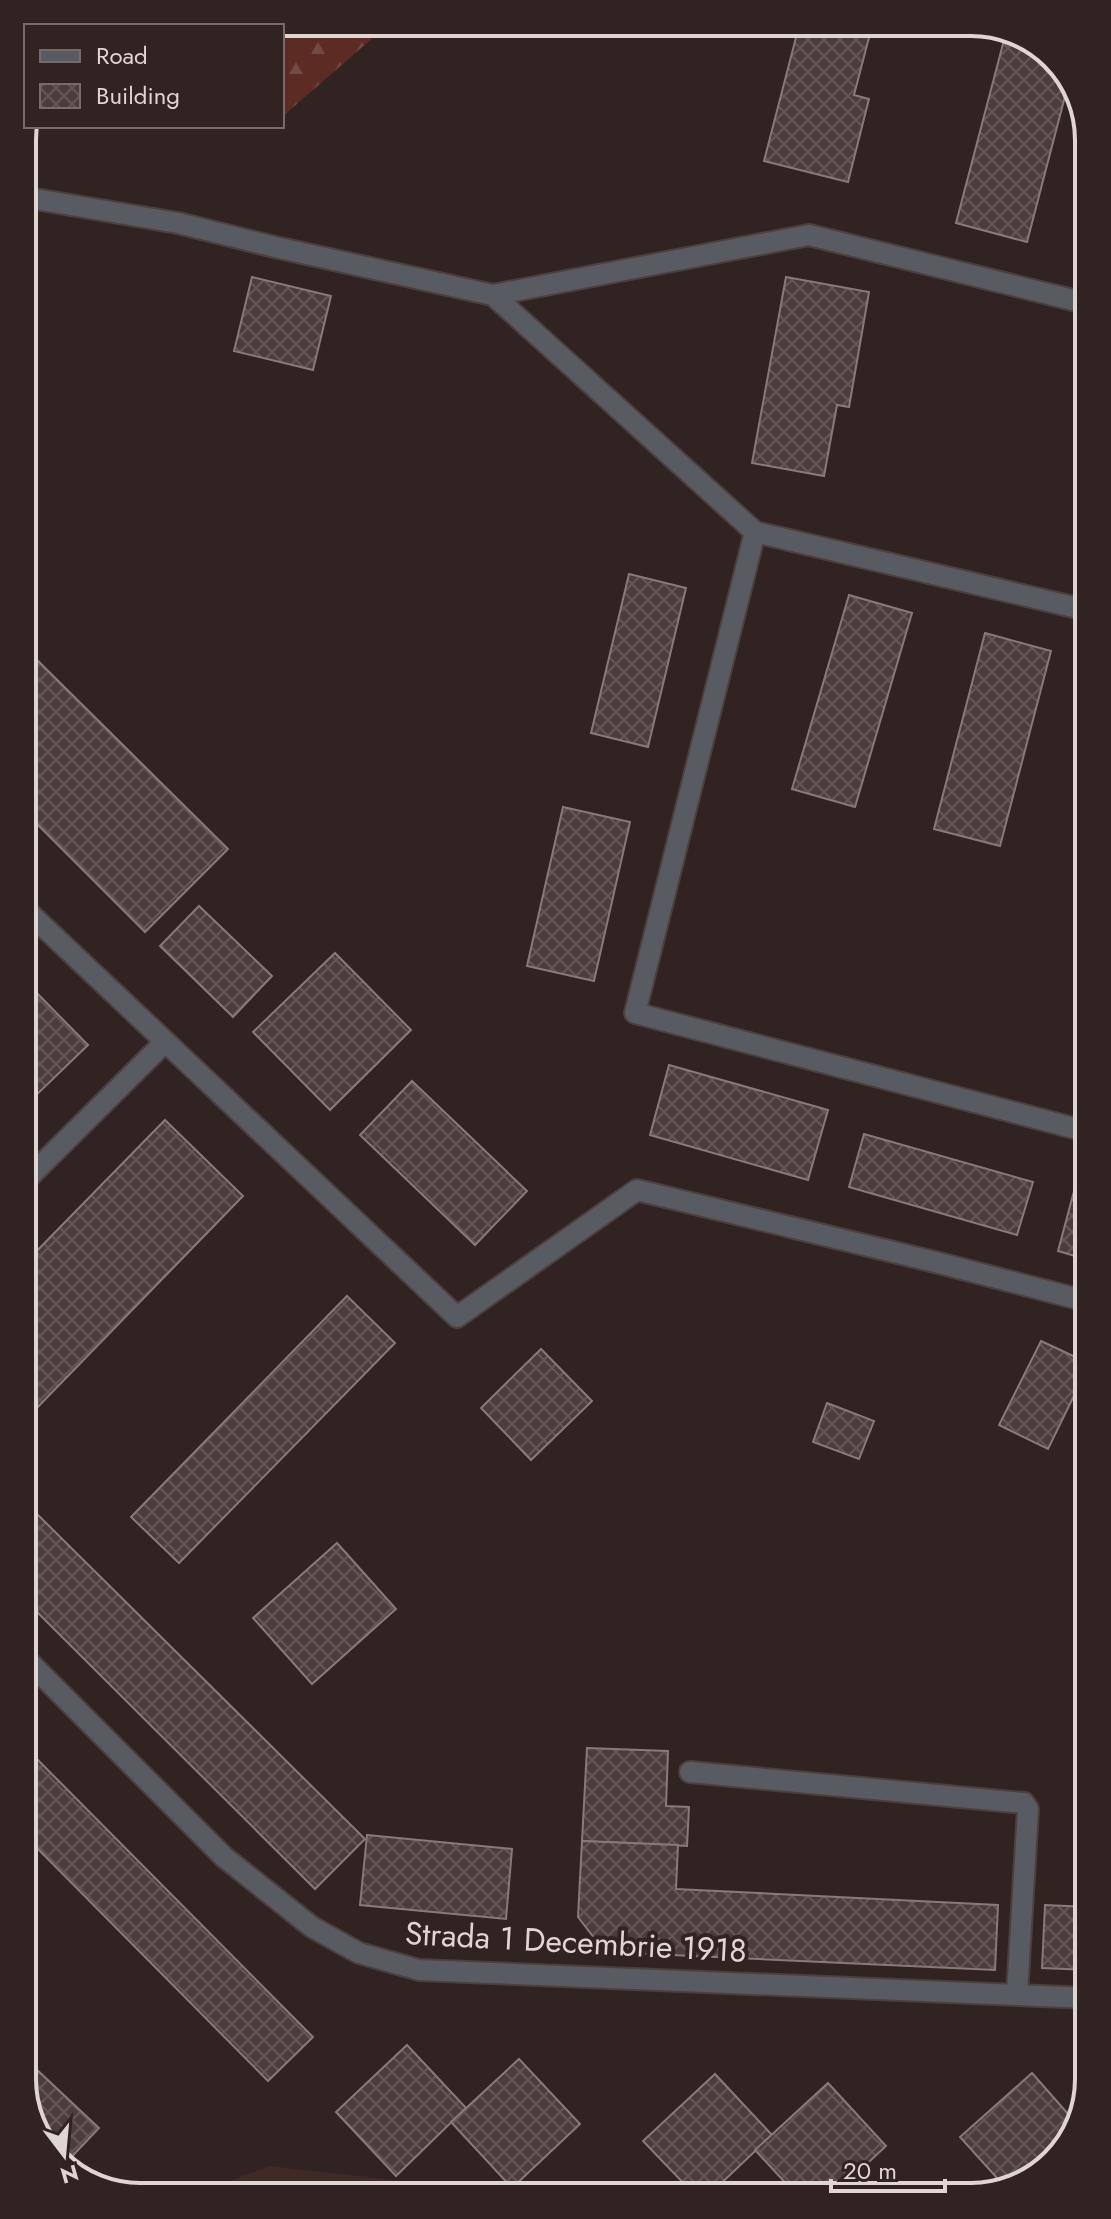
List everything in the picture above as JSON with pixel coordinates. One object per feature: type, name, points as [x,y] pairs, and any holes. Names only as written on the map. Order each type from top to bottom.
[{"type":"street","points":[[36,199],[178,223],[493,295],[809,235],[1075,301]]},
{"type":"street","points":[[493,295],[755,532],[1075,607]]},
{"type":"street","points":[[755,532],[635,1013],[1075,1128]]},
{"type":"street","points":[[36,919],[457,1317],[637,1190],[1075,1298]]},
{"type":"street","points":[[36,1170],[165,1042]]},
{"type":"street","name":"Strada 1 Decembrie 1918","points":[[36,1670],[224,1857],[312,1927],[359,1953],[419,1970],[1075,1997]]},
{"type":"street","points":[[690,1772],[1024,1803],[1028,1809],[1017,1994]]},
{"type":"shaded area","points":[[269,2166],[420,2183],[224,2183]]},
{"type":"green space","points":[[284,36],[375,36],[284,115]]},
{"type":"building","points":[[796,36],[869,36],[854,95],[869,99],[848,182],[764,161]]},
{"type":"building","points":[[1004,42],[1023,50],[1045,66],[1065,96],[1027,242],[956,223]]},
{"type":"building","points":[[252,277],[331,296],[313,370],[234,351]]},
{"type":"building","points":[[786,277],[869,292],[849,407],[837,405],[824,476],[752,463]]},
{"type":"building","points":[[629,574],[686,588],[648,747],[591,733]]},
{"type":"building","points":[[849,595],[912,613],[855,807],[792,789]]},
{"type":"building","points":[[985,633],[1051,651],[1000,846],[934,829]]},
{"type":"building","points":[[36,659],[228,849],[145,932],[36,823]]},
{"type":"building","points":[[563,807],[630,822],[594,981],[527,966]]},
{"type":"building","points":[[199,906],[272,976],[233,1017],[160,946]]},
{"type":"building","points":[[335,953],[411,1030],[330,1110],[253,1032]]},
{"type":"building","points":[[36,992],[88,1045],[36,1095]]},
{"type":"building","points":[[669,1065],[828,1110],[808,1180],[650,1135]]},
{"type":"building","points":[[412,1081],[527,1191],[475,1245],[360,1135]]},
{"type":"building","points":[[165,1120],[243,1196],[36,1409],[36,1252]]},
{"type":"building","points":[[864,1134],[1033,1182],[1017,1235],[849,1187]]},
{"type":"building","points":[[1074,1191],[1075,1191],[1075,1256],[1058,1251]]},
{"type":"building","points":[[347,1296],[395,1343],[179,1563],[131,1517]]},
{"type":"building","points":[[1041,1341],[1075,1357],[1075,1394],[1048,1449],[999,1425]]},
{"type":"building","points":[[541,1349],[592,1401],[531,1460],[481,1408]]},
{"type":"building","points":[[827,1403],[874,1421],[859,1459],[813,1442]]},
{"type":"building","points":[[36,1515],[365,1839],[315,1889],[36,1611]]},
{"type":"building","points":[[337,1543],[396,1609],[312,1684],[253,1618]]},
{"type":"building","points":[[587,1748],[668,1751],[666,1806],[689,1807],[687,1846],[582,1841]]},
{"type":"building","points":[[36,1758],[313,2037],[268,2081],[36,1847]]},
{"type":"building","points":[[367,1835],[512,1849],[506,1919],[360,1905]]},
{"type":"building","points":[[582,1841],[678,1845],[676,1889],[998,1905],[995,1970],[605,1952],[578,1917]]},
{"type":"building","points":[[1045,1905],[1075,1906],[1075,1969],[1042,1968]]},
{"type":"building","points":[[407,2045],[466,2108],[396,2176],[336,2112]]},
{"type":"building","points":[[519,2059],[580,2124],[517,2183],[507,2183],[451,2122]]},
{"type":"building","points":[[36,2069],[99,2128],[71,2157],[66,2153],[44,2119],[38,2099]]},
{"type":"building","points":[[1032,2073],[1068,2114],[1045,2153],[1023,2169],[998,2179],[960,2137]]},
{"type":"building","points":[[715,2074],[772,2135],[721,2183],[683,2183],[643,2141]]},
{"type":"building","points":[[828,2083],[886,2146],[846,2183],[786,2183],[755,2150]]}]
